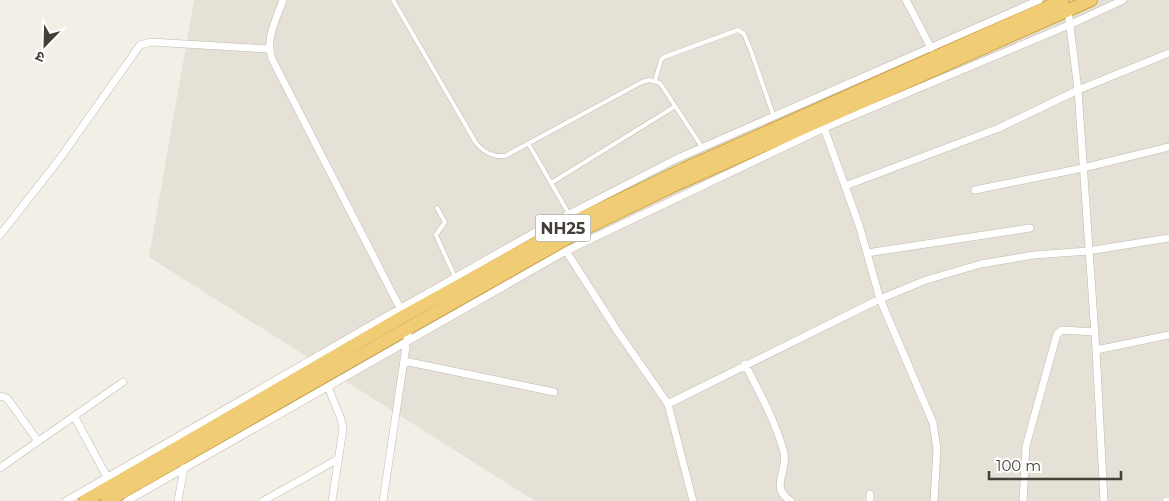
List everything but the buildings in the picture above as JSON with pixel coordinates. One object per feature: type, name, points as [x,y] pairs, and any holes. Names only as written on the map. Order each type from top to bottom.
[{"type":"highway","name":"NH25","points":[[85,501],[405,317],[676,185],[1066,5],[1091,0]]},
{"type":"highway","name":"NH25","points":[[107,501],[405,317]]},
{"type":"street","points":[[283,0],[269,39],[268,49],[405,317],[407,342],[383,501]]},
{"type":"street","points":[[906,0],[932,48]]},
{"type":"street","points":[[66,501],[107,477],[405,317],[454,277],[569,214],[676,159],[1039,0]]},
{"type":"street","points":[[127,501],[566,251],[824,128],[1069,25],[1123,0]]},
{"type":"street","points":[[1066,5],[1078,90],[1095,332],[1104,501]]},
{"type":"street","points":[[0,235],[62,157],[140,45],[151,42],[268,49]]},
{"type":"street","points":[[845,186],[999,128],[1078,90],[1169,53]]},
{"type":"street","points":[[824,128],[845,186],[880,298],[932,424],[937,449],[934,501]]},
{"type":"street","points":[[975,190],[1083,168],[1169,147]]},
{"type":"street","points":[[867,253],[1030,228]]},
{"type":"street","points":[[668,404],[880,298],[926,280],[981,264],[1034,255],[1088,251],[1169,238]]},
{"type":"street","points":[[566,251],[618,332],[668,404],[693,501]]},
{"type":"street","points":[[1023,501],[1026,446],[1058,332],[1062,330],[1095,332]]},
{"type":"street","points":[[1096,350],[1169,335]]},
{"type":"street","points":[[404,361],[554,392]]},
{"type":"street","points":[[746,364],[774,422],[784,454],[784,467],[779,487],[781,494],[791,501]]},
{"type":"street","points":[[0,468],[123,382]]},
{"type":"street","points":[[328,387],[341,419],[343,430],[332,501]]},
{"type":"street","points":[[0,396],[7,398],[38,441]]},
{"type":"street","points":[[74,416],[107,477]]},
{"type":"street","points":[[263,501],[338,459]]},
{"type":"street","points":[[178,501],[184,468]]},
{"type":"lane","points":[[393,0],[476,143],[483,151],[498,156],[505,156],[649,80],[660,84],[702,148]]},
{"type":"lane","points":[[655,81],[661,60],[664,57],[738,30],[744,34],[774,117]]},
{"type":"lane","points":[[552,183],[674,107]]},
{"type":"lane","points":[[528,143],[569,214]]},
{"type":"lane","points":[[437,208],[445,222],[436,235],[454,277]]},
{"type":"shaded area","points":[[194,0],[1169,0],[1169,501],[535,501],[149,257]]}]
